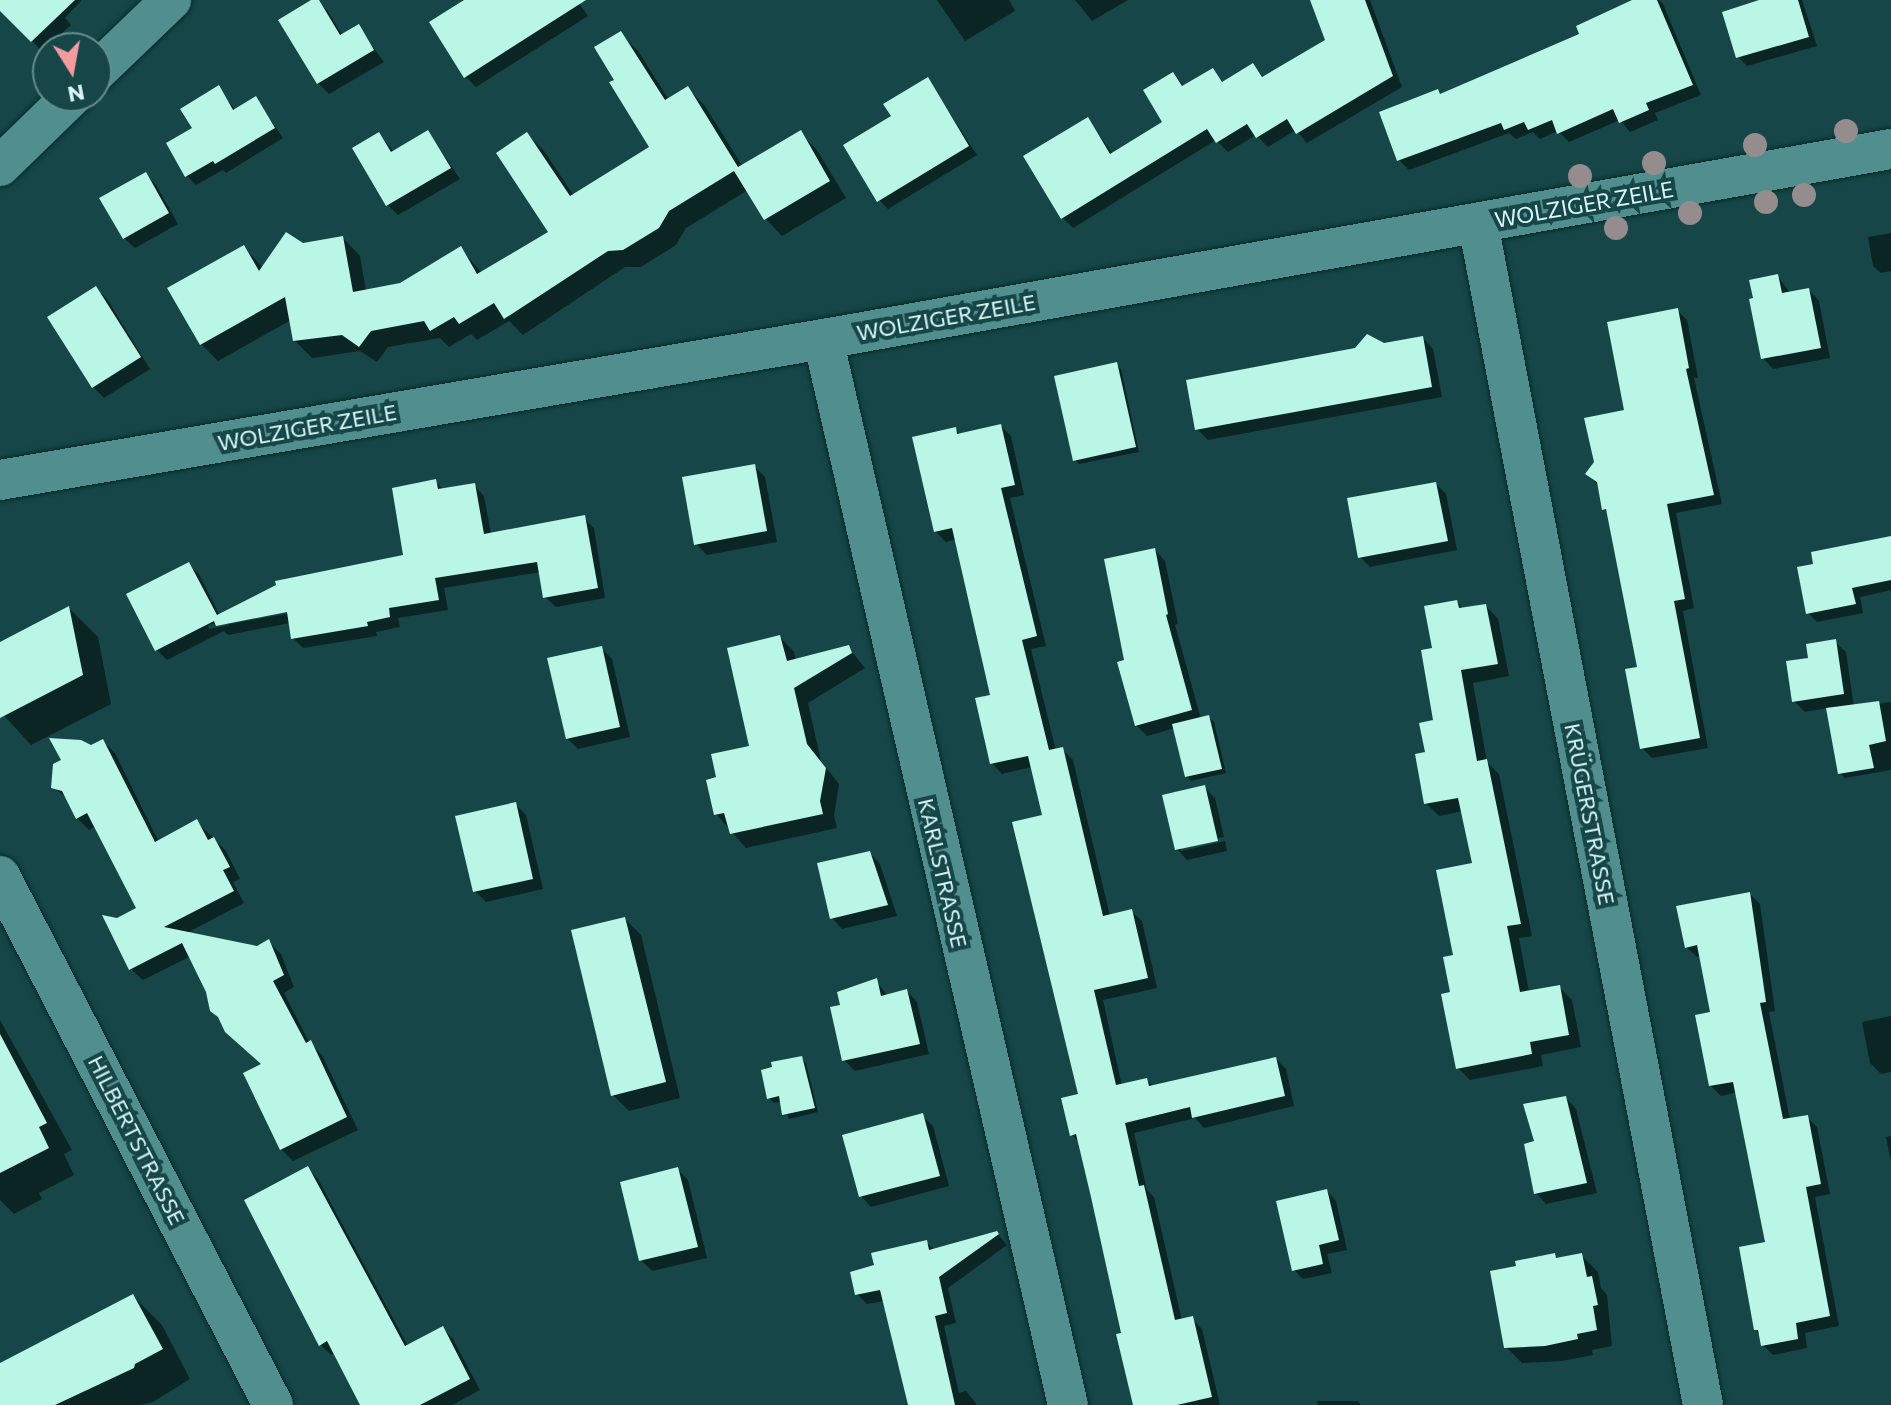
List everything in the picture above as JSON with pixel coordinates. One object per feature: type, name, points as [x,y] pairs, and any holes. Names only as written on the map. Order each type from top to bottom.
[{"type":"street","points":[[112,57],[171,0]]},
{"type":"street","points":[[0,166],[56,112]]},
{"type":"street","name":"WOLZIGER ZEILE","points":[[0,480],[823,339],[1891,149]]},
{"type":"street","name":"KRÜGERSTRASSE","points":[[1478,223],[1703,1405]]},
{"type":"street","name":"KARLSTRASSE","points":[[823,339],[1068,1405]]},
{"type":"street","name":"HILBERTSTRASSE","points":[[0,876],[273,1405]]},
{"type":"building","points":[[0,0],[75,0],[41,32],[32,32],[31,42],[0,11]]},
{"type":"building","points":[[311,0],[319,0],[340,35],[359,24],[374,50],[317,84],[278,20]]},
{"type":"building","points":[[464,0],[586,0],[464,78],[429,22]]},
{"type":"building","points":[[1310,0],[1365,0],[1393,76],[1296,134],[1287,119],[1256,138],[1247,124],[1216,143],[1207,129],[1061,219],[1023,156],[1088,117],[1110,154],[1162,122],[1143,90],[1173,72],[1182,86],[1213,68],[1222,82],[1253,63],[1262,77],[1325,40]]},
{"type":"building","points":[[1632,0],[1657,0],[1693,85],[1646,103],[1649,110],[1619,123],[1613,109],[1557,134],[1552,120],[1528,130],[1524,122],[1504,130],[1501,123],[1397,161],[1379,112],[1438,89],[1440,94],[1579,34],[1576,26]]},
{"type":"building","points":[[1759,0],[1798,0],[1809,37],[1736,58],[1722,12]]},
{"type":"building","points":[[621,31],[665,100],[688,86],[738,167],[801,130],[830,181],[764,220],[734,171],[669,211],[659,228],[623,250],[608,251],[504,319],[494,303],[459,324],[454,317],[430,331],[424,321],[371,331],[359,347],[342,335],[293,341],[285,297],[200,345],[167,288],[244,245],[259,271],[286,232],[303,243],[343,236],[353,292],[400,283],[461,246],[477,274],[548,232],[496,153],[527,132],[570,196],[649,147],[609,82],[614,80],[594,47]]},
{"type":"building","points":[[928,77],[969,146],[877,202],[843,145],[891,116],[883,104]]},
{"type":"building","points":[[219,85],[233,110],[256,96],[275,128],[215,164],[213,161],[185,177],[166,143],[192,128],[180,109]]},
{"type":"building","points":[[428,130],[451,168],[386,206],[352,148],[379,132],[391,152]]},
{"type":"building","points":[[146,172],[169,213],[123,239],[99,198]]},
{"type":"building","points":[[1778,274],[1782,293],[1809,288],[1821,348],[1761,359],[1749,299],[1753,298],[1749,280]]},
{"type":"building","points":[[96,286],[141,357],[92,388],[47,317]]},
{"type":"building","points":[[1678,308],[1689,368],[1686,369],[1714,495],[1667,504],[1685,599],[1674,601],[1700,738],[1640,749],[1625,669],[1637,667],[1606,509],[1602,510],[1597,482],[1585,474],[1594,462],[1584,418],[1624,410],[1607,322]]},
{"type":"building","points":[[1367,334],[1384,343],[1423,336],[1432,387],[1195,430],[1186,380],[1355,348]]},
{"type":"building","points":[[1117,362],[1136,447],[1073,461],[1054,376]]},
{"type":"building","points":[[1001,424],[1015,485],[1001,488],[1037,636],[1022,640],[1049,750],[1063,747],[1103,916],[1132,909],[1148,978],[1094,990],[1116,1085],[1147,1078],[1149,1086],[1276,1057],[1285,1096],[1192,1118],[1190,1107],[1125,1123],[1139,1186],[1144,1185],[1175,1320],[1193,1316],[1212,1397],[1177,1405],[1133,1405],[1116,1334],[1121,1333],[1091,1197],[1076,1134],[1070,1136],[1061,1098],[1078,1094],[1012,822],[1042,815],[1028,756],[990,764],[975,698],[990,695],[952,528],[934,532],[912,437],[956,427],[957,434]]},
{"type":"building","points":[[755,464],[767,531],[694,545],[682,477]]},
{"type":"building","points":[[436,479],[438,489],[475,483],[484,534],[585,515],[598,588],[543,598],[537,562],[435,578],[439,600],[389,608],[390,617],[367,622],[368,626],[291,639],[287,612],[216,626],[214,621],[155,651],[126,594],[189,562],[217,615],[276,585],[275,581],[403,555],[392,488]]},
{"type":"building","points":[[1436,482],[1448,541],[1358,558],[1347,498]]},
{"type":"building","points":[[1891,536],[1891,580],[1852,588],[1856,604],[1806,614],[1797,567],[1813,564],[1811,552]]},
{"type":"building","points":[[1155,548],[1166,615],[1192,710],[1135,726],[1117,662],[1124,660],[1104,559]]},
{"type":"building","points":[[1457,600],[1459,608],[1486,604],[1498,664],[1461,670],[1477,761],[1487,759],[1521,924],[1507,926],[1520,992],[1560,985],[1569,1035],[1530,1042],[1532,1054],[1456,1069],[1441,994],[1450,992],[1443,957],[1453,955],[1436,870],[1472,863],[1458,798],[1424,804],[1415,754],[1425,752],[1419,723],[1433,720],[1421,650],[1432,648],[1424,606]]},
{"type":"building","points":[[69,606],[83,675],[0,718],[0,642]]},
{"type":"building","points":[[780,635],[787,661],[849,645],[852,653],[794,688],[807,744],[826,768],[820,801],[823,814],[730,834],[724,813],[714,815],[706,780],[716,777],[711,754],[749,746],[727,648]]},
{"type":"building","points":[[1836,639],[1844,694],[1792,702],[1786,661],[1808,658],[1806,644]]},
{"type":"building","points":[[602,646],[620,727],[566,739],[547,658]]},
{"type":"building","points":[[1879,701],[1886,741],[1869,745],[1874,768],[1838,774],[1826,708]]},
{"type":"building","points":[[1209,715],[1222,769],[1185,777],[1172,724]]},
{"type":"building","points":[[49,738],[81,740],[91,745],[103,739],[155,842],[197,819],[208,840],[214,837],[230,867],[223,870],[234,891],[164,927],[257,946],[269,939],[284,975],[273,981],[306,1043],[311,1040],[347,1117],[280,1150],[243,1073],[261,1064],[225,1032],[218,1017],[210,1011],[206,992],[182,943],[129,970],[102,915],[117,918],[136,908],[87,813],[76,819],[62,791],[51,788],[53,764],[61,760]]},
{"type":"building","points":[[1205,785],[1218,841],[1175,850],[1162,795]]},
{"type":"building","points":[[516,802],[533,879],[473,892],[455,816]]},
{"type":"building","points":[[870,851],[888,905],[830,919],[817,863]]},
{"type":"building","points":[[1750,892],[1766,1002],[1760,1003],[1783,1119],[1808,1115],[1821,1184],[1806,1187],[1830,1316],[1796,1323],[1798,1339],[1761,1346],[1758,1330],[1754,1330],[1739,1247],[1765,1242],[1733,1082],[1709,1086],[1695,1015],[1710,1012],[1697,945],[1685,948],[1676,906]]},
{"type":"building","points":[[625,917],[666,1082],[611,1096],[571,930]]},
{"type":"building","points":[[877,978],[881,996],[907,989],[920,1044],[842,1061],[830,1007],[840,1005],[837,992]]},
{"type":"building","points":[[0,1034],[47,1123],[39,1127],[49,1148],[0,1173]]},
{"type":"building","points":[[802,1056],[815,1108],[782,1115],[779,1096],[767,1099],[761,1070],[772,1067],[771,1062]]},
{"type":"building","points":[[1566,1096],[1587,1183],[1534,1194],[1524,1144],[1534,1141],[1523,1104]]},
{"type":"building","points":[[923,1113],[940,1176],[859,1197],[842,1135]]},
{"type":"building","points":[[308,1166],[405,1346],[443,1326],[470,1379],[420,1405],[360,1405],[327,1341],[319,1346],[244,1200]]},
{"type":"building","points":[[678,1167],[698,1247],[639,1261],[620,1182]]},
{"type":"building","points":[[1327,1189],[1339,1240],[1319,1245],[1323,1264],[1292,1271],[1276,1201]]},
{"type":"building","points":[[997,1231],[999,1234],[939,1277],[947,1313],[935,1316],[955,1405],[908,1405],[880,1290],[855,1295],[850,1272],[874,1265],[871,1253],[927,1240],[929,1250]]},
{"type":"building","points":[[1555,1253],[1556,1258],[1582,1253],[1587,1277],[1592,1276],[1598,1305],[1593,1306],[1597,1330],[1577,1334],[1578,1339],[1545,1346],[1504,1348],[1490,1271],[1516,1266],[1515,1261]]},
{"type":"building","points":[[133,1294],[163,1349],[135,1364],[134,1368],[55,1405],[0,1405],[0,1363]]}]
